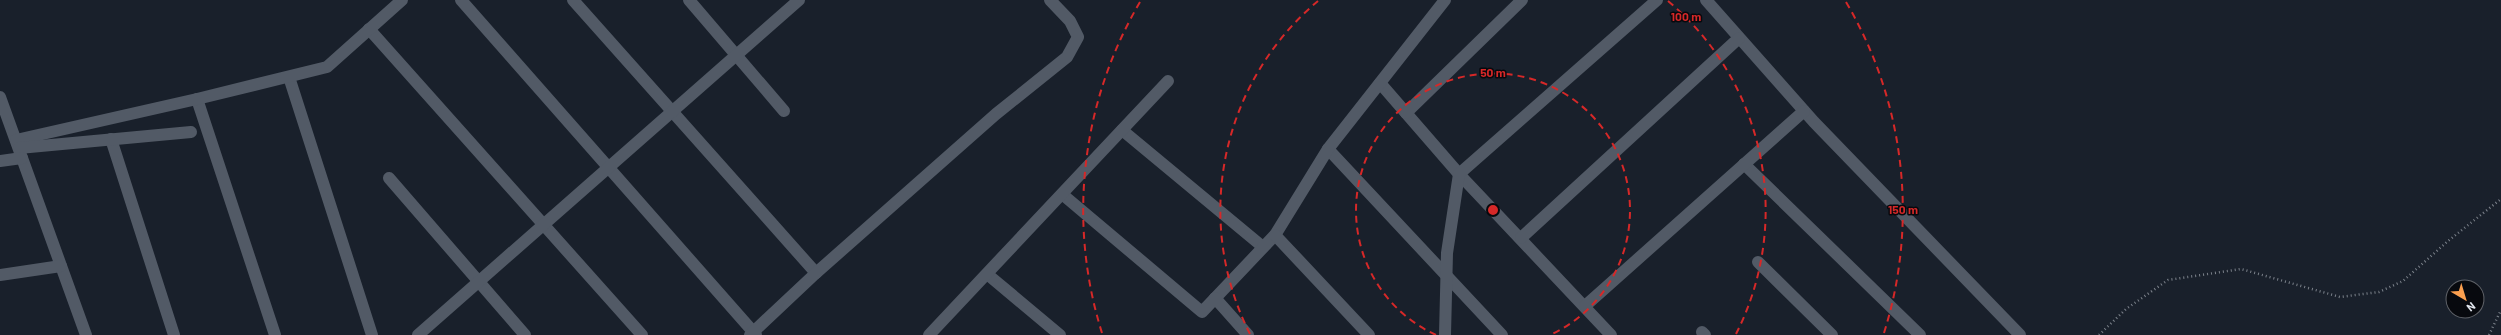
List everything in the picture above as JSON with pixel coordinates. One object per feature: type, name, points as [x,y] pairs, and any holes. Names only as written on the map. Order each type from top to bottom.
[{"type":"street","points":[[0,161],[19,149],[197,99],[289,78],[327,67],[402,0]]},
{"type":"street","points":[[461,0],[610,168],[754,334],[816,273],[996,114],[1067,58],[1078,37],[1070,21],[1050,0]]},
{"type":"street","points":[[573,0],[816,273]]},
{"type":"street","points":[[689,0],[737,53],[784,111]]},
{"type":"street","points":[[418,335],[478,281],[610,168],[737,53],[799,0]]},
{"type":"street","points":[[1062,194],[1202,312],[1274,235],[1328,149],[1445,0]]},
{"type":"street","points":[[1406,113],[1522,0]]},
{"type":"street","points":[[1445,335],[1448,253],[1459,174],[1657,0]]},
{"type":"street","points":[[1706,0],[1804,111],[2020,335]]},
{"type":"street","points":[[369,29],[545,224],[642,335]]},
{"type":"street","points":[[1520,238],[1740,38]]},
{"type":"street","points":[[289,78],[372,335]]},
{"type":"street","points":[[929,335],[1168,81]]},
{"type":"street","points":[[1380,83],[1459,174],[1611,335]]},
{"type":"street","points":[[0,97],[86,335]]},
{"type":"street","points":[[197,99],[275,335]]},
{"type":"street","points":[[1585,306],[1804,111]]},
{"type":"street","points":[[1122,130],[1263,247]]},
{"type":"street","points":[[19,149],[191,132]]},
{"type":"street","points":[[111,140],[174,335]]},
{"type":"street","points":[[1328,149],[1502,335]]},
{"type":"street","points":[[1744,164],[1920,335]]},
{"type":"street","points":[[389,178],[525,335]]},
{"type":"street","points":[[1274,235],[1369,335]]},
{"type":"street","points":[[1758,262],[1832,335]]},
{"type":"street","points":[[0,275],[61,266]]},
{"type":"street","points":[[987,274],[1060,335]]},
{"type":"street","points":[[1215,298],[1248,335]]},
{"type":"path","points":[[2099,335],[2126,309],[2168,280],[2242,269],[2340,297],[2379,292],[2403,281],[2448,241],[2501,199]]},
{"type":"path","points":[[2489,335],[2501,310]]}]
